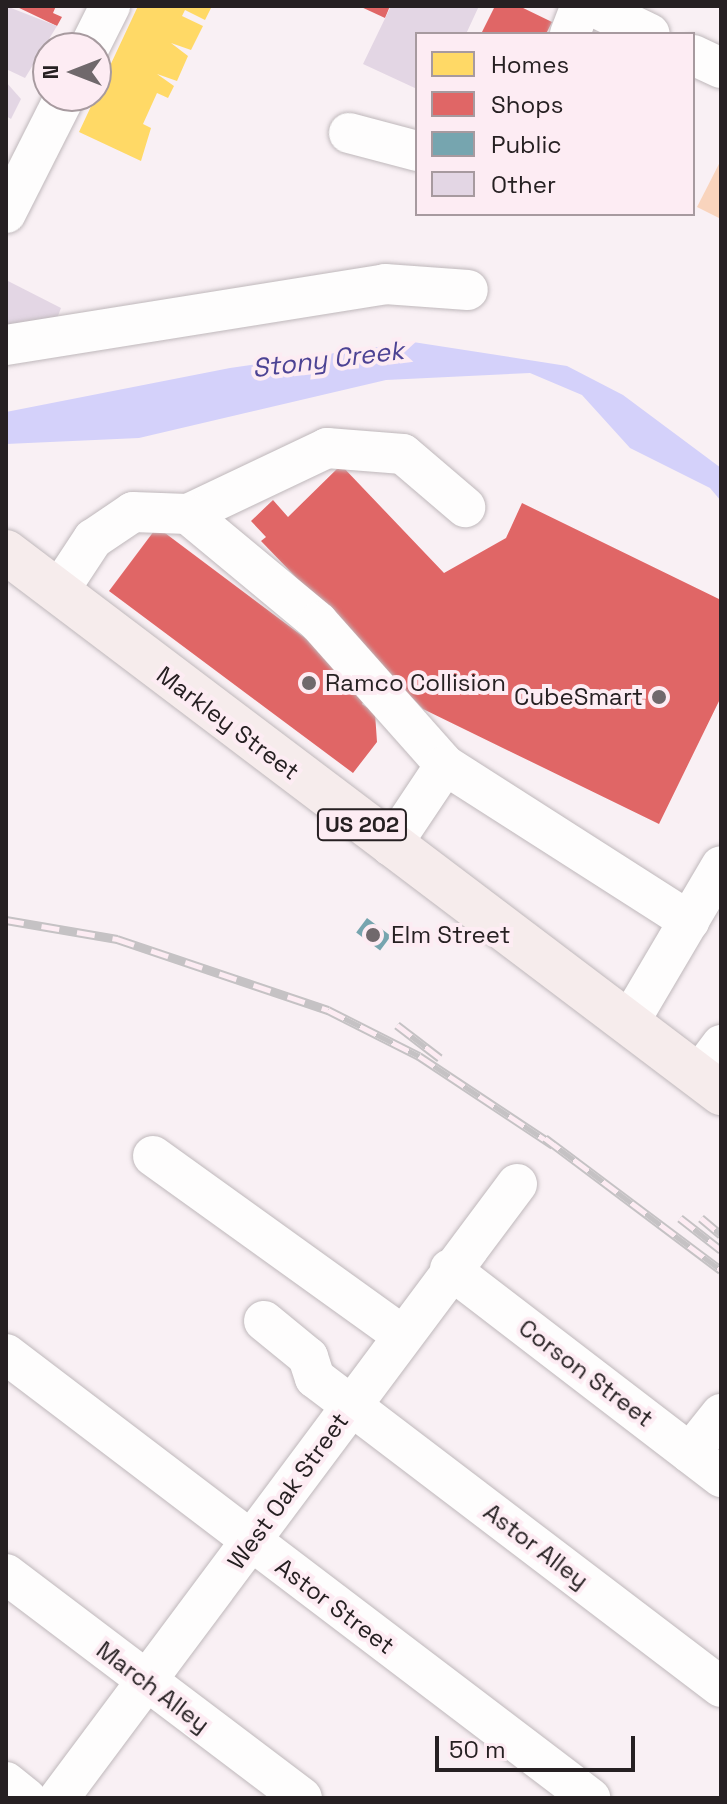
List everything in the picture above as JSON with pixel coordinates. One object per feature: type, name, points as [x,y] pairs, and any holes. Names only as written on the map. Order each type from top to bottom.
[{"type":"highway","name":"Markley Street","points":[[6,552],[628,1024],[713,1072]]},
{"type":"street","points":[[97,32],[110,6]]},
{"type":"street","points":[[571,32],[581,6]]},
{"type":"street","points":[[592,6],[646,32]]},
{"type":"street","points":[[695,56],[721,68]]},
{"type":"street","points":[[6,213],[57,112]]},
{"type":"street","points":[[349,133],[415,150]]},
{"type":"street","points":[[6,345],[385,284],[468,290]]},
{"type":"street","points":[[58,592],[93,539],[133,512],[188,514],[327,448],[403,454],[465,507]]},
{"type":"street","points":[[188,514],[318,622],[445,765],[689,921]]},
{"type":"street","points":[[391,846],[445,765]]},
{"type":"street","points":[[628,1024],[721,866]]},
{"type":"street","points":[[153,1156],[402,1335]]},
{"type":"street","name":"West Oak Street","points":[[59,1798],[147,1684],[450,1269],[517,1184]]},
{"type":"street","name":"Corson Street","points":[[450,1269],[721,1477]]},
{"type":"street","name":"Astor Alley","points":[[264,1321],[308,1357],[315,1378],[721,1687]]},
{"type":"street","name":"Astor Street","points":[[6,1354],[590,1798]]},
{"type":"street","points":[[690,1453],[721,1414]]},
{"type":"street","name":"March Alley","points":[[6,1574],[147,1684],[302,1798]]},
{"type":"street","points":[[6,1782],[26,1798]]},
{"type":"shaded area","points":[[721,160],[721,219],[697,207]]},
{"type":"water","name":"Stony Creek","points":[[413,342],[567,366],[623,395],[721,468],[721,501],[710,488],[630,448],[582,395],[530,373],[386,380],[139,438],[6,444],[6,412],[230,368]]},
{"type":"building: Homes","points":[[138,6],[212,6],[205,20],[185,10],[182,16],[203,26],[191,50],[171,43],[188,56],[177,81],[157,74],[174,86],[168,98],[157,93],[143,124],[151,128],[141,161],[79,132],[88,112],[112,112],[112,62]]},
{"type":"building: Shops","points":[[15,6],[56,6],[53,13],[62,17],[57,26]]},
{"type":"building: Shops","points":[[359,6],[390,6],[385,18]]},
{"type":"building: Shops","points":[[495,6],[519,6],[552,22],[547,32],[482,32]]},
{"type":"building: Shops","points":[[341,465],[444,573],[506,538],[522,503],[721,600],[721,697],[659,824],[423,709],[261,541],[266,537],[251,521],[273,500],[288,517]]},
{"type":"building: Shops","points":[[157,527],[373,689],[362,704],[375,713],[377,742],[353,773],[109,591]]},
{"type":"building: Public","points":[[367,918],[391,936],[380,950],[356,932]]},
{"type":"building: Other","points":[[6,6],[57,26],[53,32],[32,32],[32,67],[25,78],[6,69]]},
{"type":"building: Other","points":[[391,6],[479,6],[467,32],[415,32],[415,88],[363,64]]},
{"type":"building: Other","points":[[6,82],[21,99],[11,119],[6,116]]},
{"type":"building: Other","points":[[6,280],[61,308],[54,326],[6,329]]},
{"type":"railway","points":[[6,920],[117,939],[328,1010],[419,1056],[553,1145]]},
{"type":"railway","points":[[397,1025],[440,1058]]},
{"type":"railway","points":[[545,1138],[721,1270]]},
{"type":"railway","points":[[680,1218],[721,1250]]},
{"type":"railway","points":[[701,1218],[721,1235]]},
{"type":"place","name":"Ramco Collision","points":[[309,683]]},
{"type":"place","name":"CubeSmart","points":[[659,697]]},
{"type":"place","name":"Elm Street","points":[[373,935]]}]
